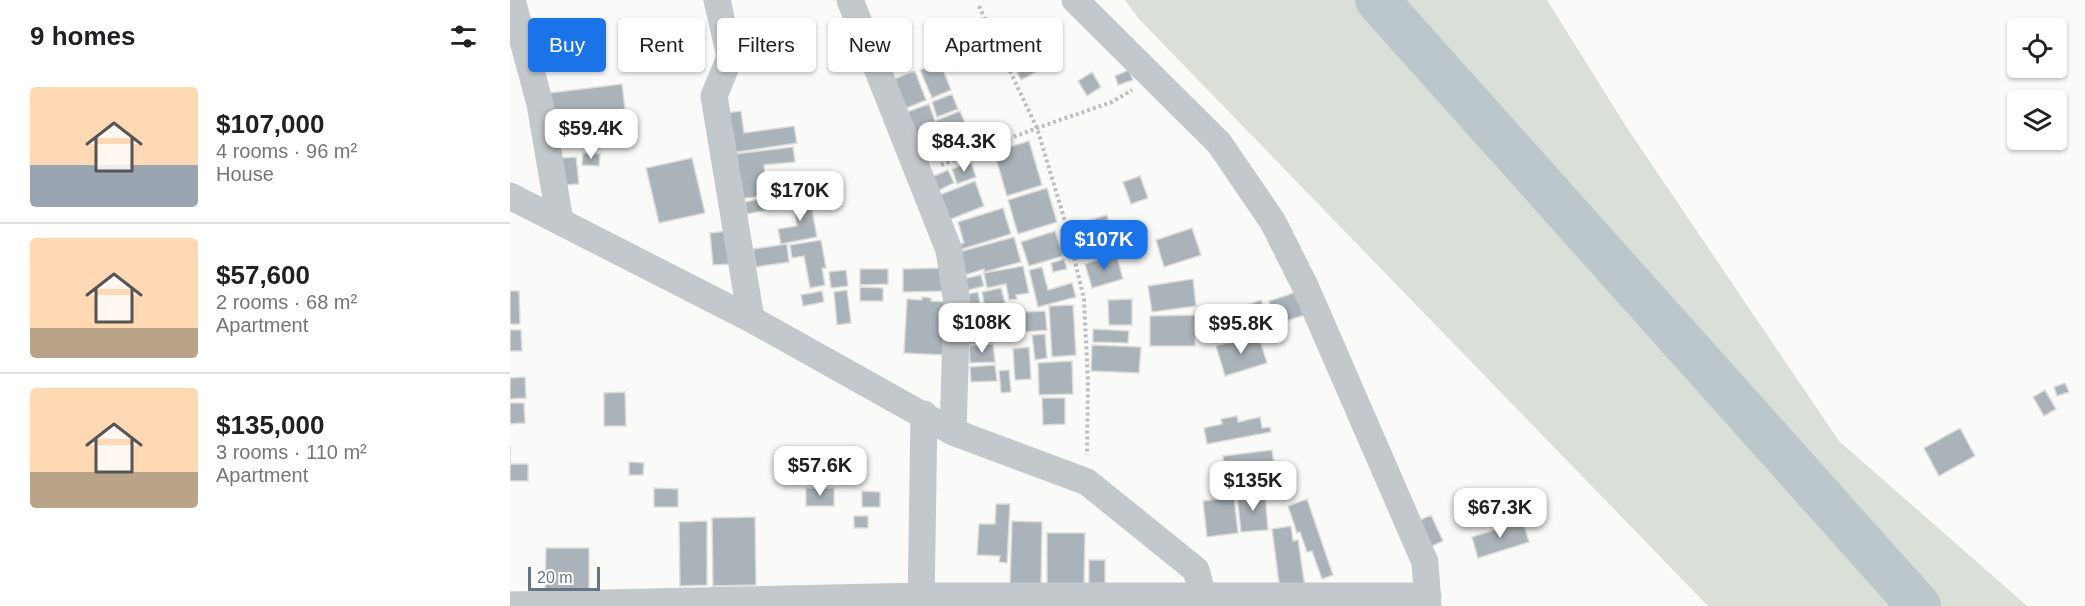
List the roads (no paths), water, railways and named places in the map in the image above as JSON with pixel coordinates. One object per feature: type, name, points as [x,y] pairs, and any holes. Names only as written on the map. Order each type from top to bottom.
[{"type":"street","points":[[512,0],[540,104],[560,221]]},
{"type":"street","points":[[717,0],[730,57],[714,96],[751,319]]},
{"type":"street","points":[[850,0],[949,250],[957,303],[953,432]]},
{"type":"street","points":[[510,605],[922,601],[1428,601],[1425,562],[1305,286],[1273,222],[1220,143],[1075,0]]},
{"type":"street","points":[[510,196],[751,319],[953,432],[1087,482],[1196,570],[1203,601]]},
{"type":"street","points":[[922,601],[924,414]]},
{"type":"waterway","points":[[1377,0],[1919,606]]}]
